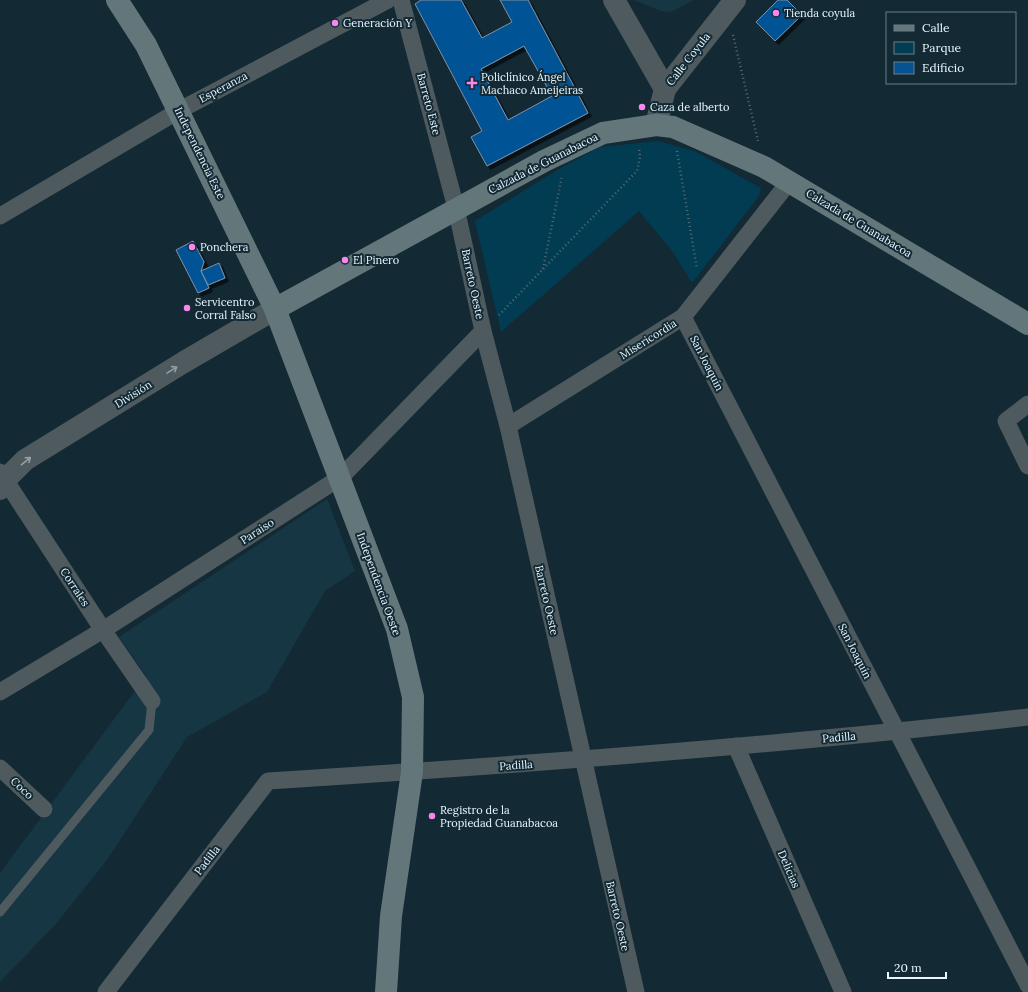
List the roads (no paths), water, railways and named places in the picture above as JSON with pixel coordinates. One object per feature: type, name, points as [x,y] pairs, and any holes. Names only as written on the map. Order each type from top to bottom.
[{"type":"main road","name":"Independencia Este","points":[[117,0],[146,45],[180,110],[275,309]]},
{"type":"main road","name":"Calzada de Guanabacoa","points":[[275,309],[456,208],[544,161],[603,133],[655,127],[764,167],[1028,324]]},
{"type":"main road","name":"Independencia Oeste","points":[[275,309],[341,477],[371,565],[397,630],[412,697],[412,772],[391,916],[386,992]]},
{"type":"street","name":"Esperanza","points":[[0,216],[180,110],[388,0]]},
{"type":"street","name":"Barreto Este","points":[[401,0],[456,208]]},
{"type":"street","points":[[614,0],[665,89]]},
{"type":"street","name":"Calle Coyula","points":[[655,127],[665,89],[731,4]]},
{"type":"street","name":"Misericordia","points":[[508,426],[684,317],[789,182]]},
{"type":"street","name":"Barreto Oeste","points":[[456,208],[483,331],[508,426],[636,992]]},
{"type":"street","name":"División","points":[[2,480],[25,460],[184,362],[275,309]]},
{"type":"street","name":"San Joaquín","points":[[684,317],[1028,985]]},
{"type":"street","name":"Paraiso","points":[[0,692],[103,630],[341,477],[483,331]]},
{"type":"street","points":[[1028,404],[1006,421],[1028,466]]},
{"type":"street","name":"Corrales","points":[[2,480],[152,701]]},
{"type":"street","name":"Padilla","points":[[106,992],[268,781],[583,760],[897,732],[1028,717]]},
{"type":"street","name":"Delicias","points":[[736,746],[843,992]]},
{"type":"street","name":"Coco","points":[[0,768],[44,809]]},
{"type":"lane","points":[[0,912],[149,730],[152,701]]},
{"type":"place","name":"Tienda coyula","points":[[776,13]]},
{"type":"place","name":"Generación Y","points":[[335,23]]},
{"type":"place","name":"Policlínico Ángel Machaco Ameijeiras","points":[[472,83]]},
{"type":"place","name":"Caza de alberto","points":[[642,107]]},
{"type":"place","name":"Ponchera","points":[[192,247]]},
{"type":"place","name":"El Pinero","points":[[345,260]]},
{"type":"place","name":"Servicentro Corral Falso","points":[[187,308]]},
{"type":"place","name":"Registro de la Propiedad Guanabacoa","points":[[432,816]]}]
